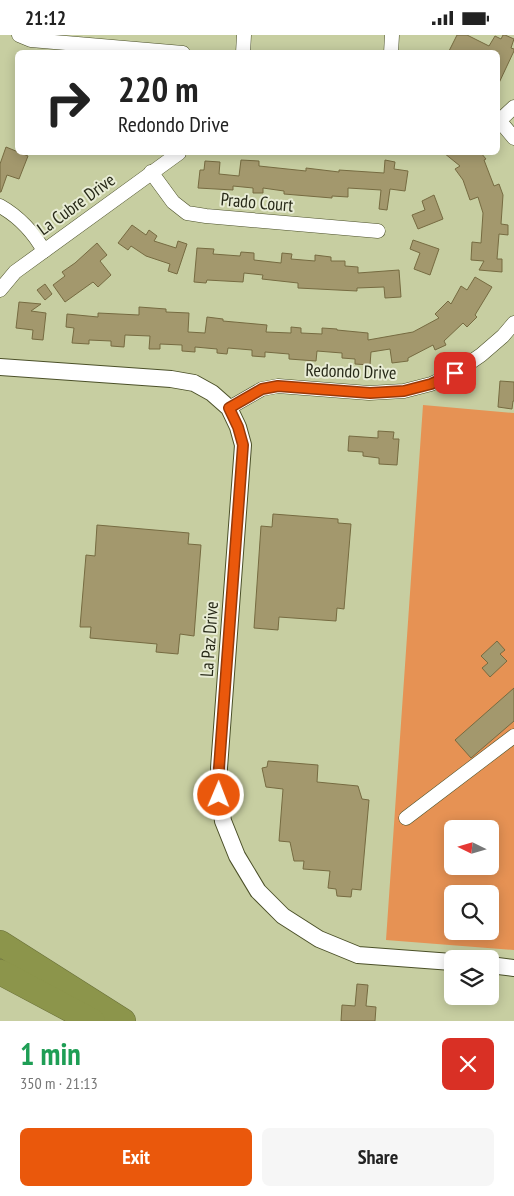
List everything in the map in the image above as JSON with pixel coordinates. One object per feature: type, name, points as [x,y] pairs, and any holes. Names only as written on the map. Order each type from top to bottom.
[{"type":"highway","points":[[0,943],[123,1021]]},
{"type":"highway","points":[[0,972],[92,1021]]},
{"type":"street","points":[[19,35],[31,40],[149,50]]},
{"type":"street","points":[[243,50],[244,35]]},
{"type":"street","points":[[391,50],[392,35]]},
{"type":"street","points":[[500,118],[514,107]]},
{"type":"street","points":[[500,122],[514,138]]},
{"type":"street","name":"La Cubre Drive","points":[[0,289],[15,273],[176,155]]},
{"type":"street","name":"Prado Court","points":[[151,172],[173,202],[187,213],[378,231]]},
{"type":"street","points":[[0,206],[19,219],[38,239],[44,251]]},
{"type":"street","name":"Redondo Drive","points":[[229,408],[262,389],[278,386],[370,393],[404,391],[431,384],[455,373],[481,355],[503,336],[514,323]]},
{"type":"street","name":"La Paz Drive","points":[[0,367],[171,379],[194,383],[212,393],[229,408],[238,427],[243,445],[219,768],[219,795],[223,821],[237,856],[258,891],[283,916],[319,939],[358,955],[444,962]]},
{"type":"street","points":[[406,818],[514,736]]},
{"type":"street","points":[[499,966],[514,967]]},
{"type":"shaded area","points":[[423,405],[514,413],[514,950],[386,940]]},
{"type":"building","points":[[457,35],[467,35],[489,46],[495,36],[501,39],[505,35],[514,39],[511,48],[514,51],[500,81],[500,50],[450,50]]},
{"type":"building","points":[[6,147],[15,151],[15,155],[28,156],[19,179],[7,175],[1,192],[0,164]]},
{"type":"building","points":[[446,155],[483,155],[486,159],[484,160],[494,186],[499,184],[503,195],[501,224],[508,225],[508,235],[499,234],[497,259],[502,259],[502,272],[479,270],[484,261],[471,260],[472,242],[481,243],[483,213],[478,197],[470,200],[463,180],[455,169],[460,166]]},
{"type":"building","points":[[241,160],[259,161],[259,166],[306,171],[306,168],[339,172],[339,170],[384,173],[385,160],[395,162],[394,169],[408,171],[405,191],[390,189],[387,210],[379,209],[381,190],[348,188],[348,197],[332,196],[332,198],[284,194],[284,191],[263,188],[263,193],[253,193],[253,188],[233,186],[233,190],[198,188],[200,170],[204,170],[205,161],[220,162],[219,174],[239,176]]},
{"type":"building","points":[[434,195],[443,219],[418,229],[412,215],[425,210],[422,201]]},
{"type":"building","points":[[132,225],[146,235],[149,230],[157,236],[154,241],[176,248],[178,241],[187,244],[177,274],[168,271],[170,264],[146,256],[131,246],[128,250],[118,243]]},
{"type":"building","points":[[413,240],[439,249],[430,275],[414,269],[420,253],[410,249]]},
{"type":"building","points":[[97,243],[107,255],[100,261],[111,275],[98,287],[93,282],[65,302],[53,285],[65,276],[62,272]]},
{"type":"building","points":[[197,248],[214,249],[213,254],[240,256],[241,252],[254,253],[254,260],[281,263],[282,253],[292,254],[291,259],[315,261],[315,255],[331,257],[331,261],[345,261],[345,266],[358,267],[358,273],[399,270],[401,297],[385,298],[384,287],[357,288],[357,291],[298,288],[298,283],[262,279],[263,275],[244,273],[243,282],[207,280],[206,283],[194,282]]},
{"type":"building","points":[[475,277],[492,287],[475,315],[477,317],[467,327],[463,323],[444,341],[446,345],[435,350],[433,345],[408,358],[408,361],[392,363],[390,349],[371,352],[370,365],[355,364],[355,359],[342,358],[342,353],[317,351],[316,361],[289,359],[289,354],[265,352],[265,357],[252,356],[252,350],[228,348],[227,354],[217,353],[217,349],[195,347],[195,352],[182,351],[182,345],[160,344],[160,349],[149,349],[150,336],[125,335],[124,347],[111,346],[111,341],[89,340],[89,344],[72,343],[74,328],[66,327],[67,314],[98,317],[98,313],[139,315],[139,307],[166,309],[166,312],[189,313],[188,332],[205,333],[207,317],[223,319],[223,321],[267,325],[266,332],[291,333],[291,327],[301,328],[301,333],[322,334],[322,328],[368,333],[368,340],[413,332],[439,318],[435,314],[448,301],[451,304],[461,286],[467,290]]},
{"type":"building","points":[[45,284],[52,294],[45,300],[37,290]]},
{"type":"building","points":[[19,302],[41,304],[31,311],[46,313],[43,340],[32,339],[33,330],[16,328]]},
{"type":"building","points":[[500,381],[514,382],[512,409],[498,407]]},
{"type":"building","points":[[378,431],[394,432],[393,439],[399,439],[397,465],[379,464],[379,458],[363,456],[363,452],[348,451],[349,436],[378,438]]},
{"type":"building","points":[[273,514],[338,519],[338,523],[351,524],[344,609],[337,608],[336,621],[279,617],[278,630],[254,628],[261,526],[272,527]]},
{"type":"building","points":[[97,525],[189,533],[188,544],[201,545],[194,636],[180,634],[178,654],[156,652],[157,644],[90,638],[91,627],[80,627],[86,555],[95,556]]},
{"type":"building","points":[[497,641],[505,650],[500,654],[507,661],[490,677],[482,668],[488,663],[481,656]]},
{"type":"building","points":[[514,688],[514,721],[471,758],[455,740]]},
{"type":"building","points":[[268,761],[318,765],[317,782],[358,786],[362,799],[369,800],[361,890],[352,889],[351,897],[337,896],[336,889],[328,888],[330,871],[303,869],[304,861],[294,861],[290,842],[279,841],[283,789],[266,787],[262,768],[267,767]]},
{"type":"building","points":[[357,984],[368,985],[366,1006],[376,1007],[375,1021],[341,1021],[342,1005],[355,1006]]},
{"type":"route","points":[[219,795],[219,768],[243,445],[238,427],[229,408],[262,389],[278,386],[370,393],[404,391],[431,384],[455,373]]}]
